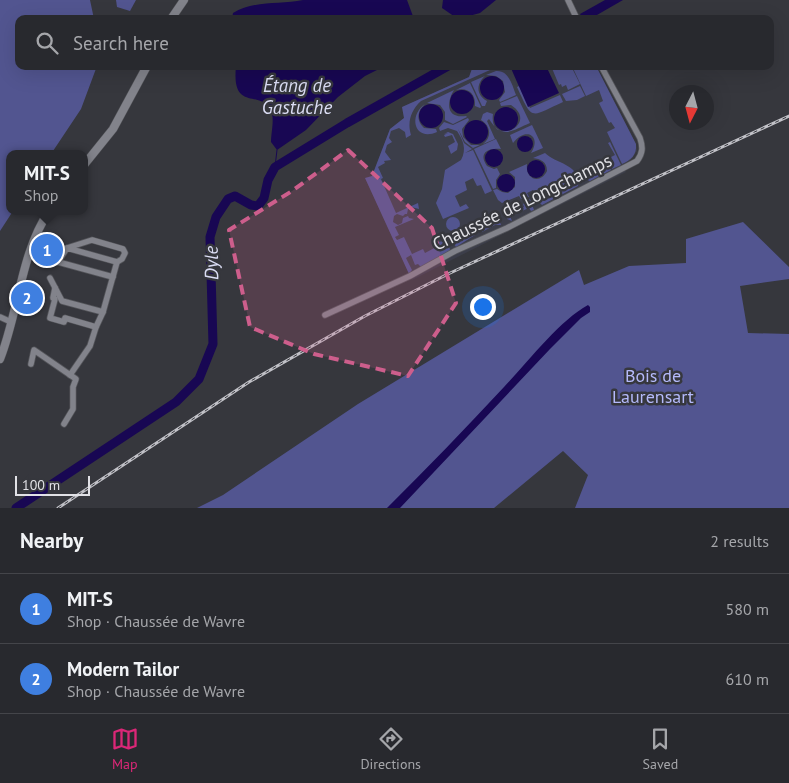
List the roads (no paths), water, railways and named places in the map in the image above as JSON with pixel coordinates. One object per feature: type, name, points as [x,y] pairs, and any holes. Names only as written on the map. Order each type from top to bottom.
[{"type":"main road","points":[[174,15],[184,0]]},
{"type":"main road","points":[[88,160],[117,122],[145,70]]},
{"type":"main road","points":[[0,359],[29,254],[46,215]]},
{"type":"street","points":[[568,0],[576,15]]},
{"type":"street","name":"Chaussée de Longchamps","points":[[324,315],[410,276],[455,251],[506,228],[637,161],[641,156],[642,144],[603,70]]},
{"type":"street","points":[[58,262],[67,248],[92,240],[123,249],[125,253],[122,259],[117,262],[103,312],[90,346],[70,375]]},
{"type":"street","points":[[67,248],[117,262]]},
{"type":"street","points":[[29,254],[113,277]]},
{"type":"street","points":[[50,278],[62,300],[103,312]]},
{"type":"street","points":[[55,288],[53,298],[55,299],[50,318],[64,322],[65,318],[96,327]]},
{"type":"street","points":[[0,317],[11,322]]},
{"type":"street","points":[[31,364],[34,350],[76,379],[73,387],[73,409],[64,424]]},
{"type":"water","points":[[407,0],[413,15],[233,15],[233,13],[249,6],[294,1]]},
{"type":"water","points":[[443,0],[496,0],[480,13],[473,15],[452,15],[442,8]]},
{"type":"water","points":[[605,0],[623,0],[597,15],[580,14]]},
{"type":"water","name":"Étang de Gastuche","points":[[236,70],[377,70],[365,76],[338,97],[306,130],[277,150],[271,142],[273,124],[272,114],[268,106],[243,95],[238,90]]},
{"type":"water","points":[[512,70],[548,70],[559,93],[528,107]]},
{"type":"water","points":[[492,76],[501,79],[504,88],[501,97],[492,100],[483,97],[480,88],[483,79]]},
{"type":"water","points":[[462,90],[471,93],[474,102],[471,111],[462,114],[453,111],[450,102],[453,93]]},
{"type":"water","points":[[431,104],[440,107],[443,116],[440,125],[431,128],[422,125],[419,116],[422,107]]},
{"type":"water","points":[[506,107],[515,110],[518,119],[515,128],[506,131],[497,128],[494,119],[497,110]]},
{"type":"water","points":[[476,120],[484,124],[488,132],[484,140],[476,144],[468,140],[464,132],[468,124]]},
{"type":"water","points":[[522,136],[528,136],[533,141],[531,150],[522,152],[517,147],[517,141]]},
{"type":"water","points":[[494,149],[500,152],[503,158],[500,164],[494,167],[488,164],[485,158],[488,152]]},
{"type":"water","points":[[536,160],[542,163],[545,169],[542,175],[536,178],[530,175],[527,169],[530,163]]},
{"type":"water","points":[[506,174],[512,177],[515,183],[512,189],[506,192],[500,189],[497,183],[500,177]]},
{"type":"water","points":[[588,305],[590,312],[581,318],[550,349],[400,508],[387,508],[475,418],[555,331]]},
{"type":"waterway","name":"Dyle","points":[[16,508],[176,402],[199,379],[213,344],[210,237],[216,217],[228,199],[235,196],[251,205],[258,206],[264,198],[268,180],[275,167],[347,123],[441,70]]},
{"type":"waterway","points":[[275,167],[277,150]]},
{"type":"railway","points":[[58,508],[249,382],[365,316],[448,274],[789,116]]},
{"type":"place","name":"MIT-S","points":[[47,250]]},
{"type":"place","name":"Modern Tailor","points":[[27,298]]},
{"type":"park label","name":"Bois de Laurensart","points":[[653,385]]}]
